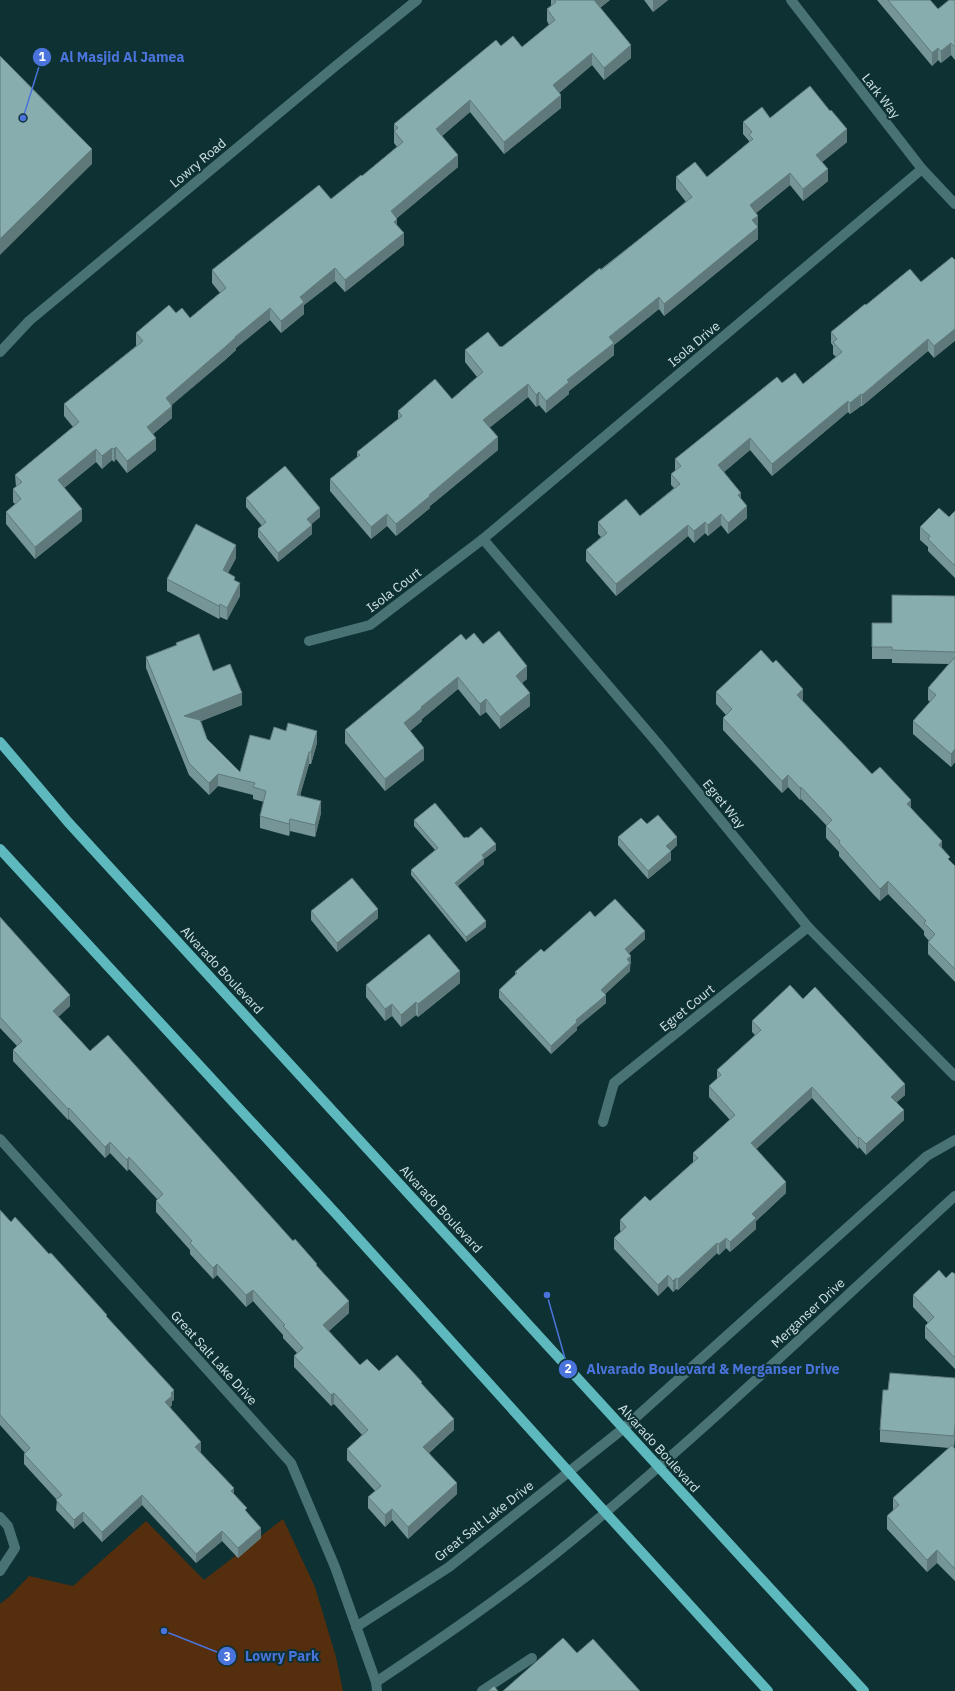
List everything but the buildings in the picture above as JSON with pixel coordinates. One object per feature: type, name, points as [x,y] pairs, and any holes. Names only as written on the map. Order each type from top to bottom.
[{"type":"main road","name":"Alvarado Boulevard","points":[[0,742],[68,822],[864,1691]]},
{"type":"main road","points":[[0,848],[339,1216],[768,1691]]},
{"type":"street","name":"Lowry Road","points":[[0,352],[29,321],[417,0]]},
{"type":"street","name":"Lark Way","points":[[791,0],[922,169],[955,204]]},
{"type":"street","name":"Isola Drive","points":[[483,539],[922,169]]},
{"type":"street","name":"Isola Court","points":[[310,641],[370,625],[483,539]]},
{"type":"street","name":"Egret Way","points":[[483,539],[659,745],[808,927],[955,1076]]},
{"type":"street","name":"Egret Court","points":[[603,1122],[614,1083],[808,927]]},
{"type":"street","name":"Great Salt Lake Drive","points":[[0,1139],[291,1463],[334,1567],[376,1687],[480,1612],[570,1542],[605,1512]]},
{"type":"street","points":[[624,1428],[927,1156],[955,1140]]},
{"type":"street","name":"Merganser Drive","points":[[605,1512],[659,1468],[955,1196]]},
{"type":"street","name":"Great Salt Lake Drive","points":[[356,1627],[449,1567],[624,1428]]},
{"type":"street","points":[[0,1517],[8,1526],[15,1548],[0,1571]]},
{"type":"street","points":[[482,1691],[532,1658]]},
{"type":"shaded area","points":[[283,1519],[315,1587],[336,1657],[343,1691],[0,1691],[0,1604],[29,1576],[73,1586],[146,1521],[204,1580]]},
{"type":"place","name":"Al Masjid Al Jamea","points":[[23,118]]},
{"type":"place","name":"Alvarado Boulevard & Merganser Drive","points":[[547,1295]]},
{"type":"place","name":"Lowry Park","points":[[164,1631]]}]
